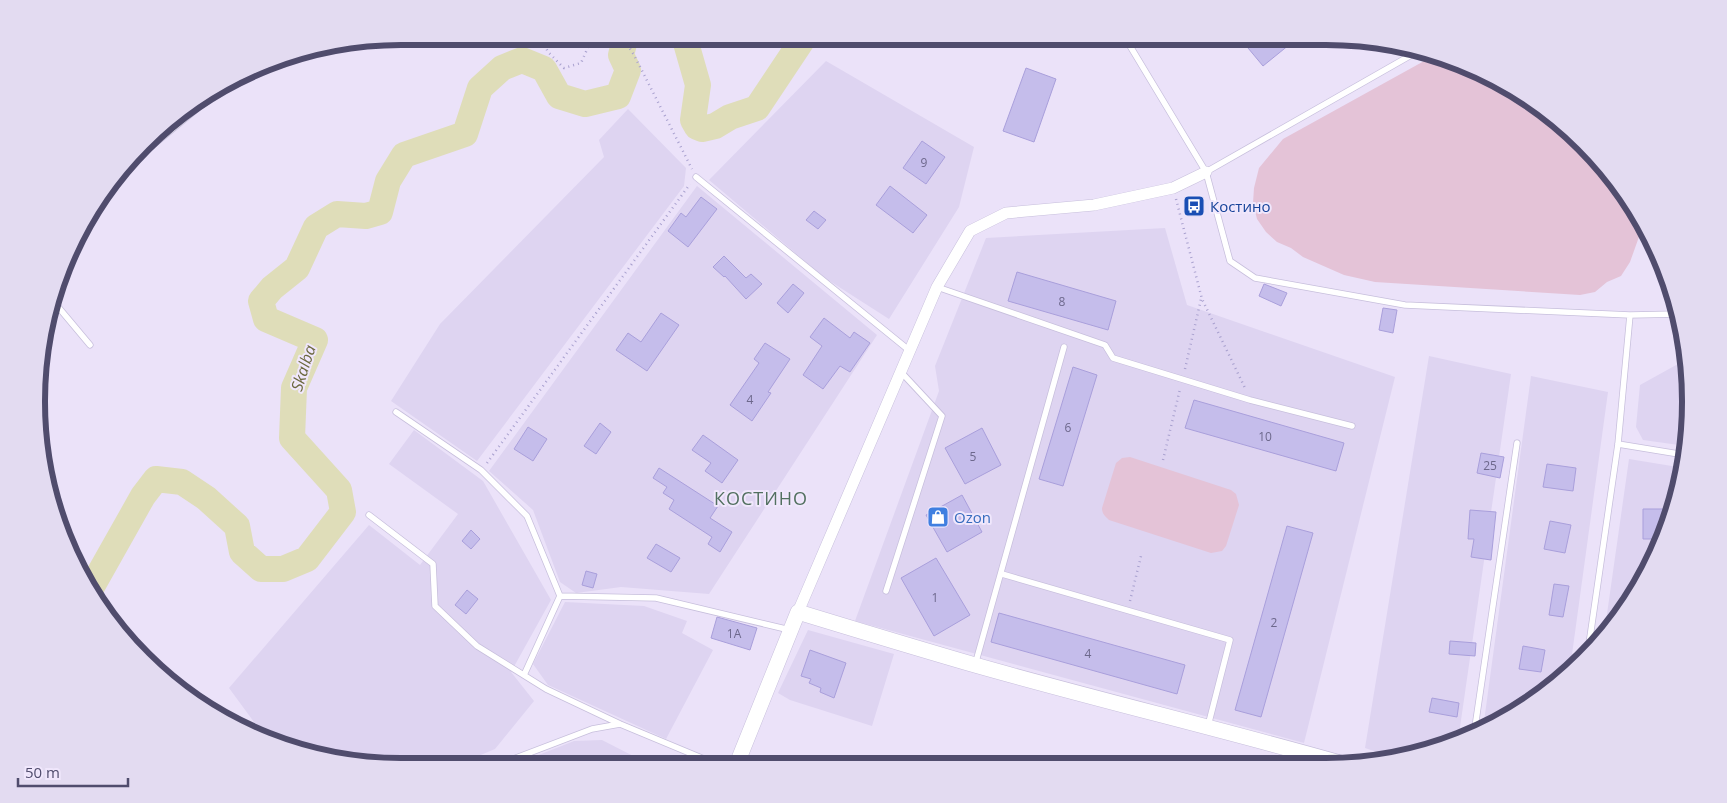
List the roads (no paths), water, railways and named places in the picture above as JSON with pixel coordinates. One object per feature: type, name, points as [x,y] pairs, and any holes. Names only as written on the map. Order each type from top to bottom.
[{"type":"street","points":[[739,758],[790,630],[937,287],[970,231],[1006,213],[1094,205],[1173,188],[1206,172]]},
{"type":"street","points":[[798,612],[976,665],[1323,758]]},
{"type":"lane","points":[[1129,45],[1206,172],[1230,262],[1255,278],[1405,305],[1630,315],[1671,314]]},
{"type":"lane","points":[[1206,172],[1411,55]]},
{"type":"lane","points":[[155,143],[189,115]]},
{"type":"lane","points":[[696,176],[910,351]]},
{"type":"lane","points":[[937,287],[1105,345],[1113,358],[1250,400],[1352,426]]},
{"type":"lane","points":[[58,307],[90,346]]},
{"type":"lane","points":[[1589,642],[1618,444],[1630,315]]},
{"type":"lane","points":[[976,665],[1064,347]]},
{"type":"lane","points":[[886,591],[942,416],[902,372]]},
{"type":"lane","points":[[396,412],[481,470],[527,516],[560,596],[524,675]]},
{"type":"lane","points":[[1475,725],[1516,443]]},
{"type":"lane","points":[[1618,444],[1678,455]]},
{"type":"lane","points":[[369,515],[433,564],[435,606],[477,646],[546,689],[620,724],[701,758]]},
{"type":"lane","points":[[1002,574],[1230,640],[1208,726]]},
{"type":"lane","points":[[560,596],[656,598],[790,630]]},
{"type":"lane","points":[[516,758],[592,729],[620,724]]},
{"type":"waterway","name":"Skalba","points":[[94,582],[143,496],[156,479],[182,482],[206,498],[237,526],[242,552],[261,569],[283,569],[307,559],[343,512],[339,490],[292,438],[294,388],[315,340],[266,319],[261,301],[272,288],[297,268],[316,227],[337,214],[366,216],[380,212],[388,181],[404,155],[465,134],[480,88],[502,68],[522,60],[544,69],[559,96],[585,104],[618,96],[628,70],[621,55],[624,45]]},
{"type":"waterway","name":"Skalba","points":[[687,45],[698,85],[693,120],[697,127],[702,129],[715,126],[730,117],[757,108],[799,45]]},
{"type":"place","name":"Костино","points":[[1194,206]]},
{"type":"place","name":"Ozon","points":[[938,517]]},
{"type":"district","name":"КОСТИНО","points":[[761,498]]}]
